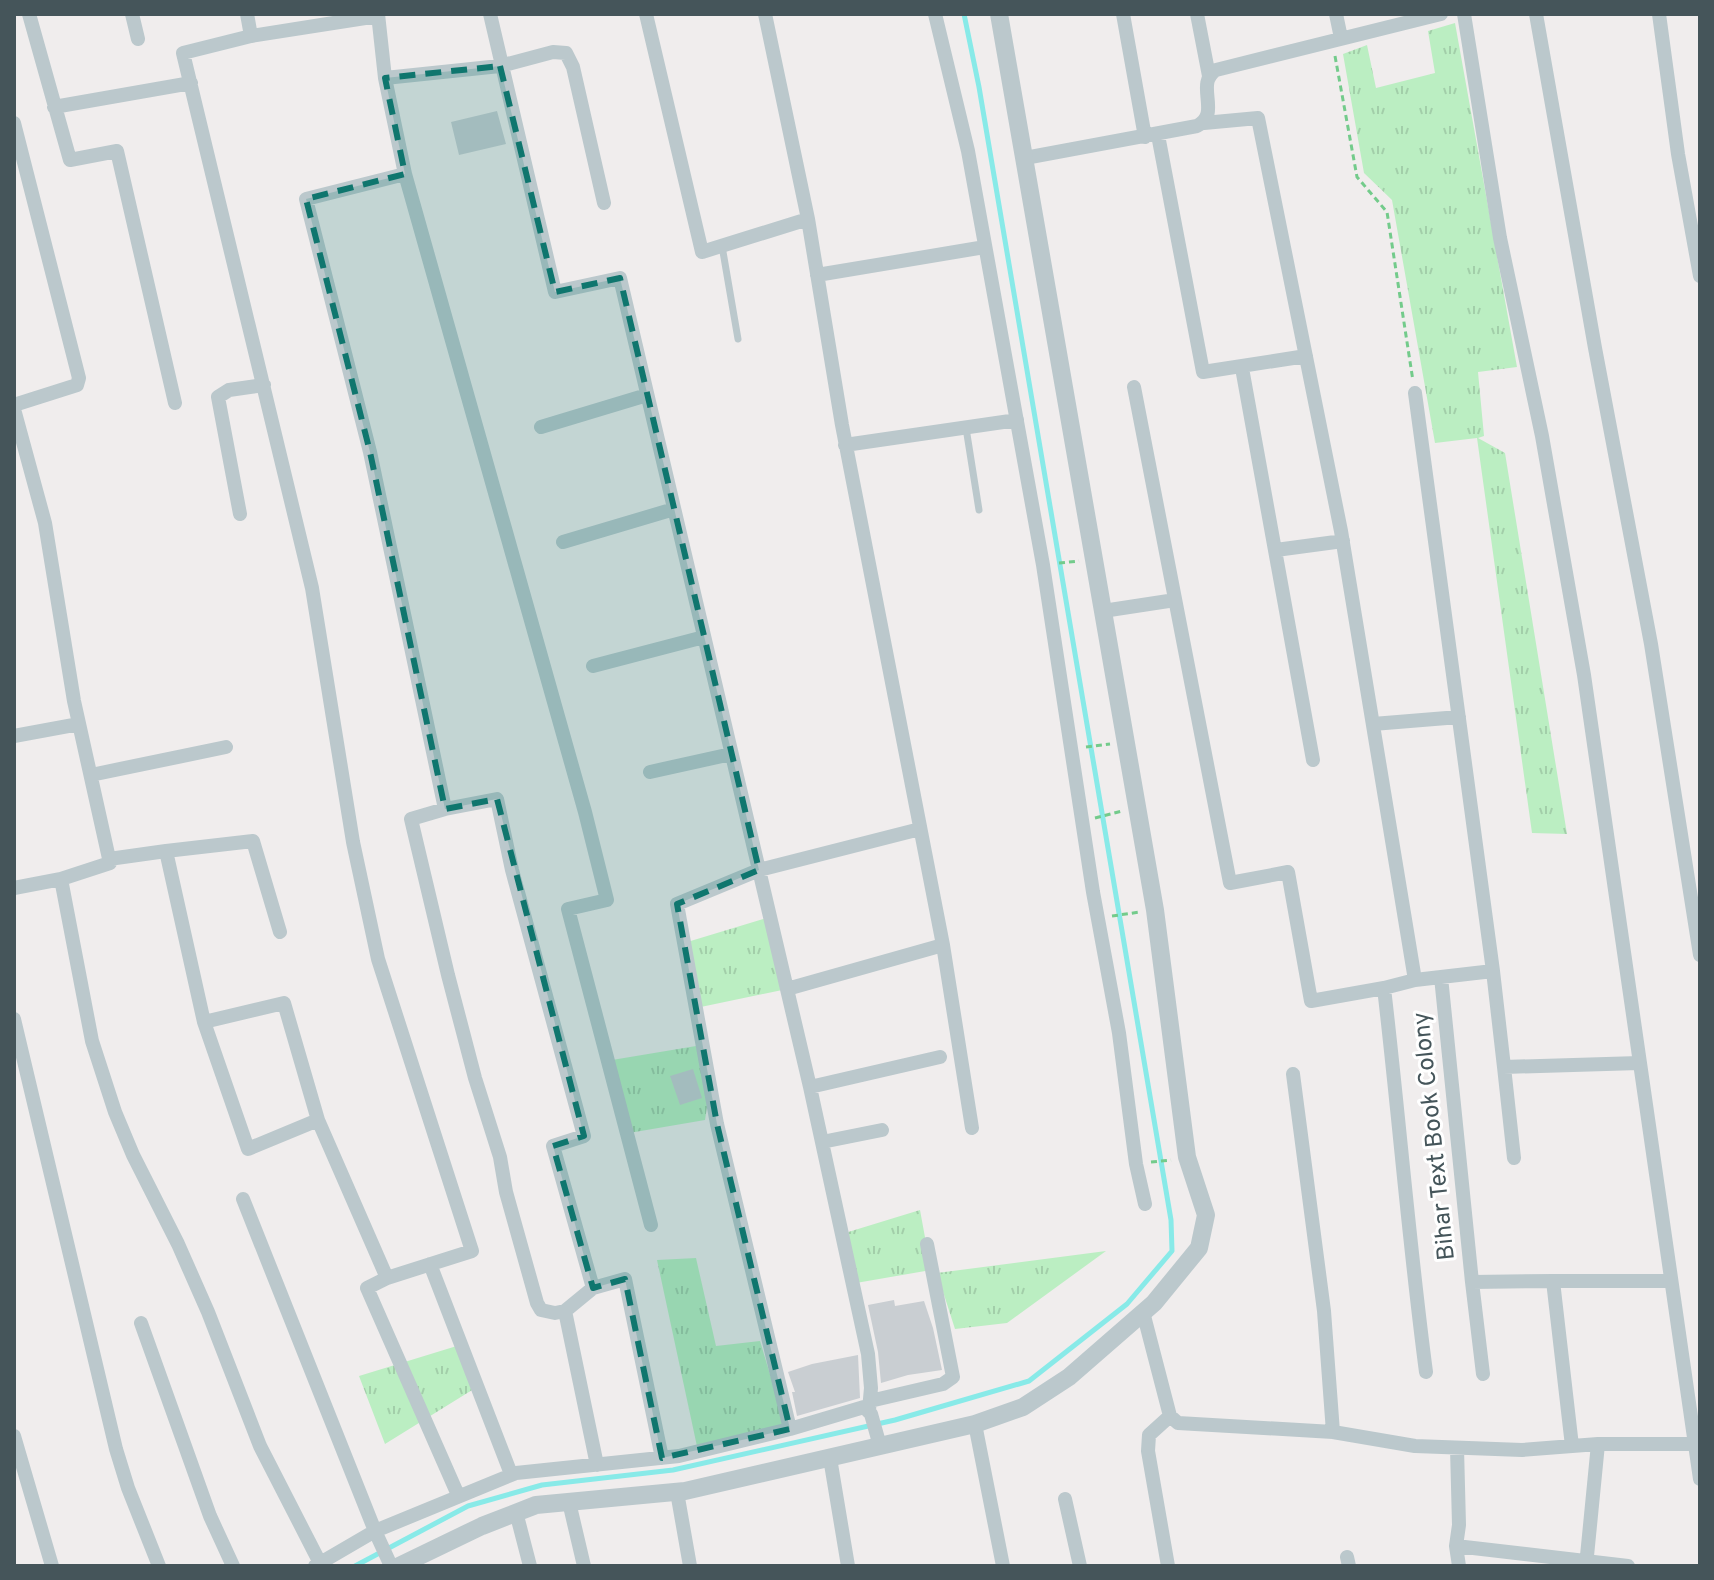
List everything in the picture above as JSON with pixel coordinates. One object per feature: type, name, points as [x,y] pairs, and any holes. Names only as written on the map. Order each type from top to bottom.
[{"type":"street","points":[[29,14],[70,160],[117,151],[175,403]]},
{"type":"street","points":[[132,14],[138,39]]},
{"type":"street","points":[[247,14],[251,36]]},
{"type":"street","points":[[490,14],[555,292],[620,278],[810,1087],[868,1354],[870,1408],[878,1438]]},
{"type":"street","points":[[646,14],[702,252],[808,219]]},
{"type":"street","points":[[765,14],[808,219],[845,445],[943,945],[972,1128]]},
{"type":"street","points":[[935,14],[968,151],[1043,565],[1093,892],[1119,1033],[1136,1164],[1145,1204]]},
{"type":"street","points":[[243,1199],[376,1535],[393,1564],[536,1505],[677,1492],[830,1458],[878,1438],[975,1424],[1023,1407],[1069,1377],[1154,1303],[1199,1248],[1206,1215],[1187,1157],[1155,910],[999,14]]},
{"type":"street","points":[[1123,14],[1203,372],[1306,356]]},
{"type":"street","points":[[1197,14],[1209,76],[1206,84],[1208,115],[1204,123]]},
{"type":"street","points":[[1336,14],[1336,39]]},
{"type":"street","points":[[1464,14],[1500,238],[1542,436],[1584,675],[1700,1479]]},
{"type":"street","points":[[1536,14],[1651,644],[1700,955]]},
{"type":"street","points":[[1659,14],[1678,154],[1700,276]]},
{"type":"street","points":[[458,1495],[367,1288],[387,1278],[472,1251],[378,959],[353,842],[312,588],[183,53],[251,36],[378,15],[385,78],[405,174],[607,900],[568,909],[651,1225]]},
{"type":"street","points":[[1209,76],[1223,68],[1434,15]]},
{"type":"street","points":[[385,78],[500,66],[553,52],[566,53],[573,67],[604,203]]},
{"type":"street","points":[[54,107],[191,83]]},
{"type":"street","points":[[1025,158],[1152,136],[1204,123],[1258,118],[1343,541],[1415,980]]},
{"type":"street","points":[[14,123],[79,378],[77,385],[14,407],[45,523],[79,724],[110,863],[61,879],[14,888]]},
{"type":"street","points":[[405,174],[306,199],[370,452],[445,809]]},
{"type":"street","points":[[817,275],[985,247]]},
{"type":"street","points":[[1242,368],[1313,760]]},
{"type":"street","points":[[240,514],[218,397],[229,390],[264,385]]},
{"type":"street","points":[[1134,387],[1230,883],[1288,872],[1311,1001],[1415,980],[1493,971]]},
{"type":"street","points":[[1415,393],[1493,971],[1514,1158]]},
{"type":"street","points":[[541,427],[647,395]]},
{"type":"street","points":[[845,445],[1017,420]]},
{"type":"street","points":[[563,542],[674,509]]},
{"type":"street","points":[[1276,550],[1343,541]]},
{"type":"street","points":[[1103,611],[1175,600]]},
{"type":"street","points":[[593,666],[704,637]]},
{"type":"street","points":[[1373,724],[1459,717]]},
{"type":"street","points":[[14,736],[79,724]]},
{"type":"street","points":[[91,775],[226,747]]},
{"type":"street","points":[[650,772],[731,754]]},
{"type":"street","points":[[593,1288],[553,1146],[584,1136],[512,870],[497,799],[411,819],[448,975],[538,1305],[548,1312],[565,1311],[593,1288],[625,1279],[662,1458]]},
{"type":"street","points":[[790,1429],[717,1124],[677,904],[759,870],[920,829]]},
{"type":"street","points":[[109,859],[253,841],[280,932]]},
{"type":"street","points":[[166,851],[204,1022],[248,1149],[318,1120]]},
{"type":"street","points":[[61,879],[92,1041],[115,1112],[208,1312],[260,1446],[318,1565],[458,1495],[511,1474],[662,1458],[790,1429],[859,1408],[870,1408],[943,1384],[953,1377],[927,1244]]},
{"type":"street","points":[[787,989],[943,945]]},
{"type":"street","name":"Bihar Text Book Colony","points":[[1441,977],[1472,1282],[1671,1281]]},
{"type":"street","points":[[1384,988],[1426,1372]]},
{"type":"street","points":[[204,1022],[284,1003],[318,1120],[387,1278]]},
{"type":"street","points":[[14,1019],[116,1449],[159,1566]]},
{"type":"street","points":[[810,1087],[940,1057]]},
{"type":"street","points":[[1504,1067],[1639,1063]]},
{"type":"street","points":[[1293,1074],[1324,1311],[1333,1432]]},
{"type":"street","points":[[822,1142],[882,1130]]},
{"type":"street","points":[[430,1264],[511,1474]]},
{"type":"street","points":[[1553,1281],[1572,1446]]},
{"type":"street","points":[[1472,1282],[1483,1374]]},
{"type":"street","points":[[565,1311],[597,1465]]},
{"type":"street","points":[[1143,1312],[1170,1416],[1178,1423],[1333,1432],[1415,1446],[1457,1448],[1522,1450],[1598,1444],[1695,1444]]},
{"type":"street","points":[[141,1323],[210,1516],[233,1566]]},
{"type":"street","points":[[1168,1566],[1148,1451],[1149,1435],[1170,1416]]},
{"type":"street","points":[[975,1424],[1003,1566]]},
{"type":"street","points":[[14,1436],[52,1566]]},
{"type":"street","points":[[1586,1564],[1598,1444]]},
{"type":"street","points":[[1457,1448],[1459,1525],[1456,1546],[1459,1566]]},
{"type":"street","points":[[830,1458],[848,1566]]},
{"type":"street","points":[[677,1492],[690,1566]]},
{"type":"street","points":[[1065,1499],[1080,1566]]},
{"type":"street","points":[[569,1502],[584,1566]]},
{"type":"street","points":[[516,1512],[530,1566]]},
{"type":"street","points":[[1456,1546],[1586,1564],[1628,1566]]},
{"type":"lane","points":[[722,246],[738,339]]},
{"type":"lane","points":[[966,428],[979,510]]},
{"type":"path","points":[[1336,39],[1357,177],[1387,212],[1415,393]]},
{"type":"path","points":[[1056,563],[1076,561]]},
{"type":"path","points":[[1084,748],[1105,745]]},
{"type":"path","points":[[1098,817],[1114,813]]},
{"type":"path","points":[[1116,916],[1136,912]]},
{"type":"path","points":[[1149,1163],[1172,1159]]},
{"type":"highlighted area","points":[[500,66],[555,292],[620,278],[759,870],[677,904],[717,1124],[790,1429],[662,1458],[625,1279],[593,1288],[553,1146],[584,1136],[497,799],[445,809],[370,452],[306,199],[405,174],[385,78]]},
{"type":"green space","points":[[1455,23],[1517,367],[1478,372],[1484,436],[1478,438],[1505,453],[1567,834],[1532,833],[1477,438],[1435,443],[1392,200],[1364,173],[1343,54],[1367,45],[1376,88],[1435,73],[1428,31]]},
{"type":"green space","points":[[770,917],[787,989],[696,1008],[684,943]]},
{"type":"green space","points":[[696,1046],[709,1094],[705,1120],[629,1133],[612,1060]]},
{"type":"green space","points":[[920,1210],[931,1270],[856,1283],[845,1233]]},
{"type":"green space","points":[[1106,1251],[1007,1323],[955,1329],[937,1273]]},
{"type":"green space","points":[[696,1258],[716,1346],[760,1341],[785,1424],[698,1451],[657,1260]]},
{"type":"green space","points":[[460,1345],[477,1387],[385,1444],[359,1376]]},
{"type":"building","points":[[497,111],[506,144],[459,155],[451,122]]},
{"type":"building","points":[[693,1069],[702,1098],[680,1105],[670,1076]]},
{"type":"building","points":[[894,1300],[895,1306],[924,1301],[942,1370],[881,1383],[868,1305]]},
{"type":"building","points":[[858,1355],[860,1398],[797,1416],[792,1392],[795,1392],[788,1372]]},
{"type":"waterway","points":[[355,1566],[468,1506],[542,1485],[673,1470],[895,1420],[1029,1381],[1127,1304],[1172,1251],[1171,1220],[979,87],[964,14]]}]
